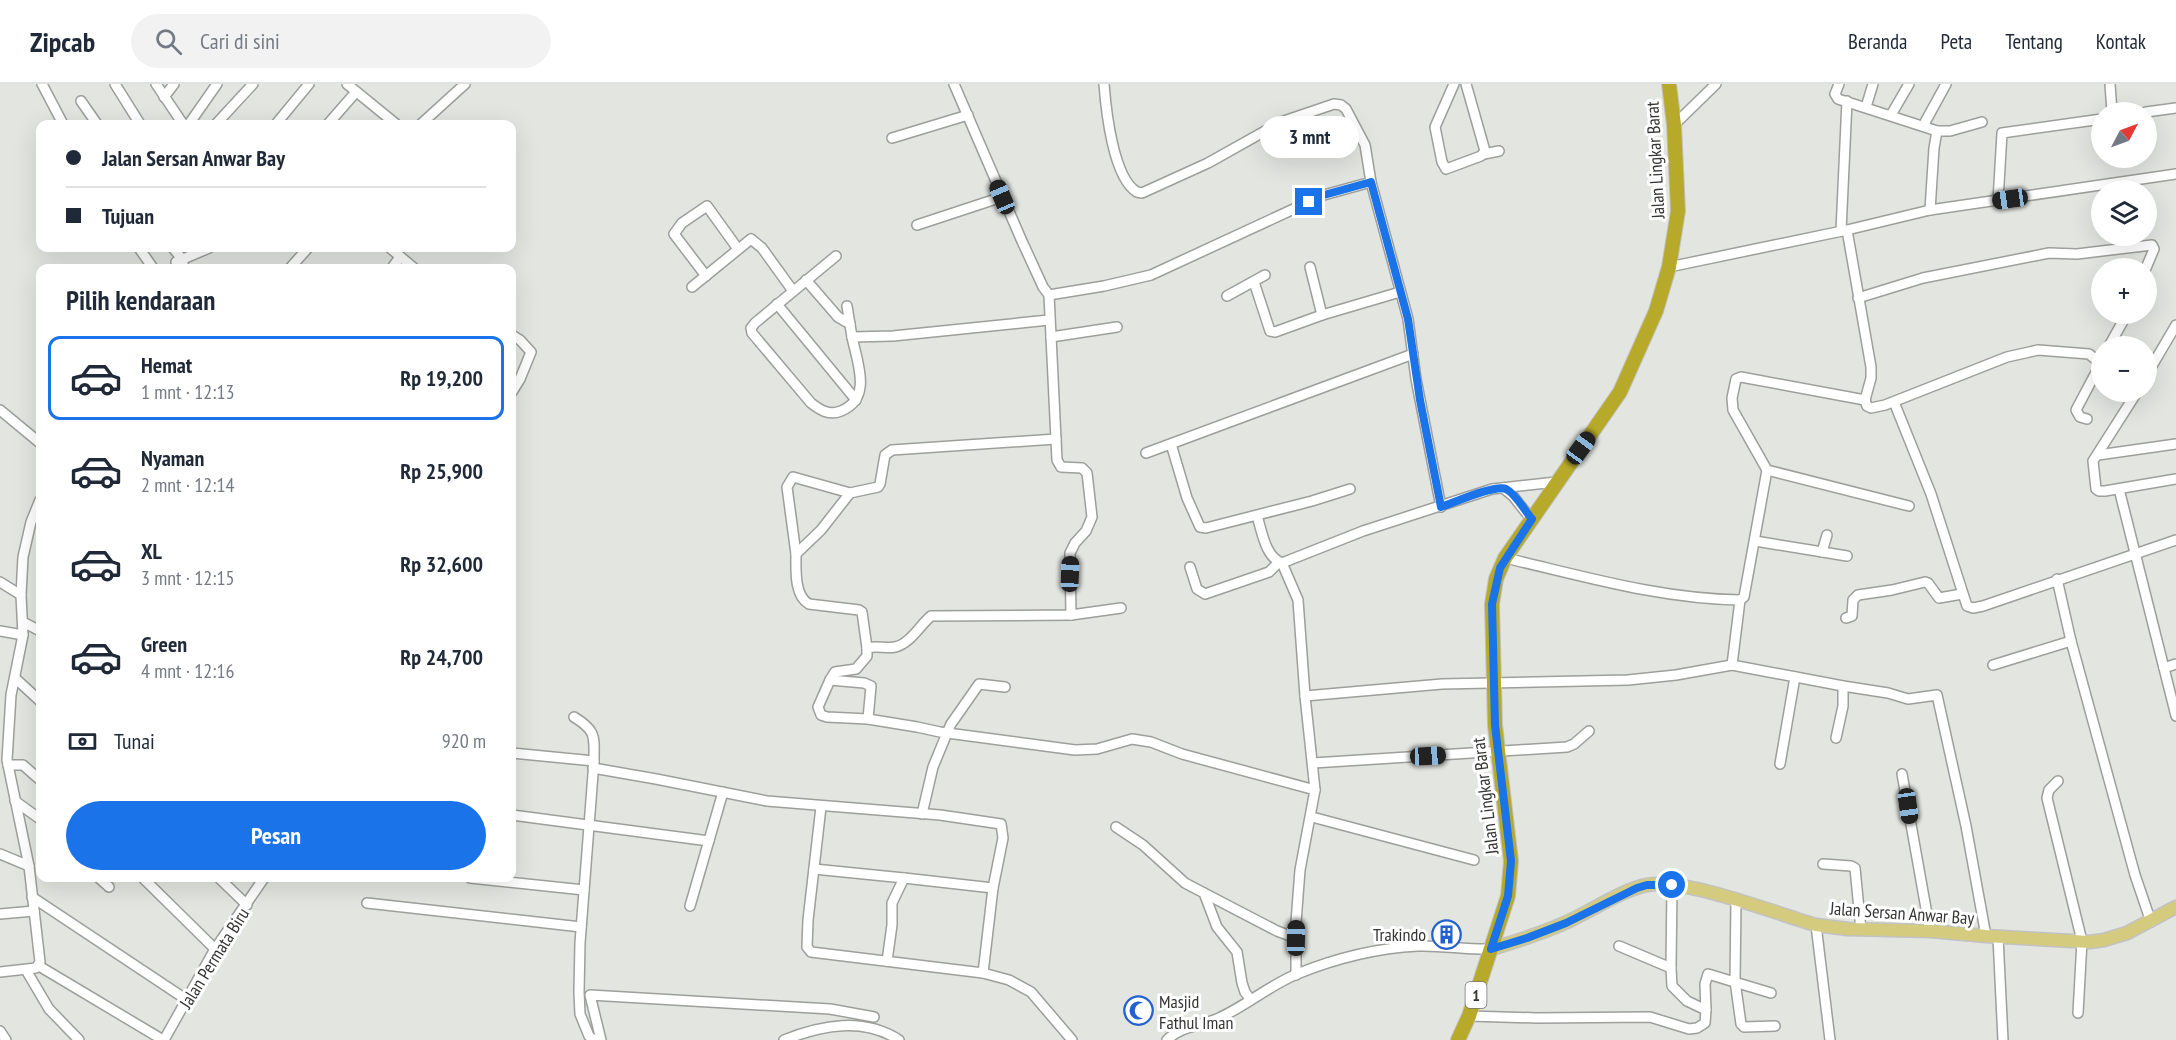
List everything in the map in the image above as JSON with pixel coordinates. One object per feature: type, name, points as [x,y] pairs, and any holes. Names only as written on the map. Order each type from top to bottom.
[{"type":"highway","name":"Jalan Lingkar Barat","points":[[1458,1040],[1469,1016],[1508,896],[1511,861],[1497,752],[1492,684],[1492,604],[1496,579],[1505,558],[1623,387],[1656,311],[1669,267],[1678,212],[1674,125],[1669,84]]},
{"type":"main road","name":"Jalan Sersan Anwar Bay","points":[[1491,949],[1566,923],[1647,885],[1672,885],[1736,900],[1816,925],[1861,930],[1930,931],[1992,937],[2082,941],[2098,941],[2120,936],[2151,922],[2176,907]]},
{"type":"street","points":[[42,84],[61,120]]},
{"type":"street","points":[[115,84],[138,120]]},
{"type":"street","points":[[156,84],[180,120]]},
{"type":"street","points":[[164,97],[174,84]]},
{"type":"street","points":[[192,120],[218,84]]},
{"type":"street","points":[[220,120],[253,84]]},
{"type":"street","points":[[279,120],[309,84]]},
{"type":"street","points":[[347,84],[391,120]]},
{"type":"street","points":[[425,120],[465,84]]},
{"type":"street","points":[[954,84],[1002,197],[1043,287],[1049,295],[1058,464],[1064,468],[1082,468],[1087,472],[1092,518],[1086,531],[1070,553],[1071,615]]},
{"type":"street","points":[[1104,84],[1113,150],[1128,183],[1137,192],[1142,193],[1208,163],[1281,123],[1335,104],[1346,109],[1362,140],[1408,319],[1441,507]]},
{"type":"street","points":[[1454,84],[1435,127],[1443,166],[1446,169],[1451,168],[1499,150]]},
{"type":"street","points":[[1466,84],[1484,145],[1484,154]]},
{"type":"street","points":[[1674,125],[1716,84]]},
{"type":"street","points":[[1839,84],[1836,96],[1937,131],[1950,131],[1982,122]]},
{"type":"street","points":[[1866,107],[1873,84]]},
{"type":"street","points":[[1891,116],[1909,84]]},
{"type":"street","points":[[1923,126],[1946,84]]},
{"type":"street","points":[[2110,84],[2111,102]]},
{"type":"street","points":[[332,120],[356,92]]},
{"type":"street","points":[[81,101],[94,120]]},
{"type":"street","points":[[1847,101],[1844,230],[1871,370],[1865,400],[1867,406],[1871,408],[1894,402],[2007,357],[2034,351],[2091,355]]},
{"type":"street","points":[[2157,111],[2176,108]]},
{"type":"street","points":[[892,138],[968,115]]},
{"type":"street","points":[[1998,201],[2003,132],[2091,120]]},
{"type":"street","points":[[1930,210],[1937,131]]},
{"type":"street","points":[[1669,267],[1930,210],[2176,174]]},
{"type":"street","points":[[1049,295],[1151,275],[1324,195],[1371,182]]},
{"type":"street","points":[[916,225],[1002,197]]},
{"type":"street","points":[[706,276],[674,234],[704,202],[738,249]]},
{"type":"street","points":[[692,287],[751,239],[755,240],[793,291]]},
{"type":"street","points":[[1858,298],[1923,279],[2052,252],[2086,254],[2152,245],[2154,249],[2150,258]]},
{"type":"street","points":[[180,264],[202,252]]},
{"type":"street","points":[[294,264],[304,252]]},
{"type":"street","points":[[394,252],[409,264]]},
{"type":"street","points":[[836,256],[751,328],[752,333],[820,411],[838,412],[856,400],[862,386],[848,306]]},
{"type":"street","points":[[395,264],[400,257]]},
{"type":"street","points":[[1310,267],[1322,315]]},
{"type":"street","points":[[1227,297],[1265,275]]},
{"type":"street","points":[[806,280],[838,317],[850,324]]},
{"type":"street","points":[[1254,282],[1267,326],[1272,332],[1400,292]]},
{"type":"street","points":[[777,304],[856,400]]},
{"type":"street","points":[[852,337],[893,336],[1049,320]]},
{"type":"street","points":[[2157,357],[2176,325]]},
{"type":"street","points":[[1051,337],[1117,327]]},
{"type":"street","points":[[516,337],[531,352],[516,386]]},
{"type":"street","points":[[1146,453],[1413,354]]},
{"type":"street","points":[[1732,665],[1740,600],[1744,597],[1767,470],[1733,410],[1732,398],[1737,378],[1865,400]]},
{"type":"street","points":[[2087,419],[2080,417],[2076,410],[2091,381]]},
{"type":"street","points":[[1894,402],[1931,494],[1967,606],[1978,607],[2176,540]]},
{"type":"street","points":[[2131,402],[2093,463],[2097,490],[2119,489],[2176,479]]},
{"type":"street","points":[[0,410],[36,440]]},
{"type":"street","points":[[1056,439],[892,450],[885,455],[878,487],[850,493],[802,478],[793,477],[790,480],[787,488],[801,597],[810,604],[862,612],[867,648],[867,656],[862,664],[856,669],[836,672],[830,680],[819,702],[821,715],[868,719],[947,733],[1075,750],[1097,749],[1132,739],[1151,742],[1182,754],[1315,790]]},
{"type":"street","points":[[1171,444],[1187,498],[1200,527],[1206,528],[1257,516],[1350,489]]},
{"type":"street","points":[[2098,455],[2176,444]]},
{"type":"street","points":[[1767,470],[1908,506]]},
{"type":"street","points":[[1190,567],[1197,589],[1205,594],[1269,572],[1281,562],[1363,531],[1492,489],[1556,482]]},
{"type":"street","points":[[1503,488],[1532,519]]},
{"type":"street","points":[[2119,489],[2176,716]]},
{"type":"street","points":[[796,554],[821,530],[850,493]]},
{"type":"street","points":[[36,510],[23,557],[21,595],[23,634],[9,718],[5,761],[29,866],[39,966]]},
{"type":"street","points":[[1257,516],[1271,556],[1281,562],[1298,600],[1305,696],[1313,763],[1315,790],[1312,817],[1300,870],[1296,975]]},
{"type":"street","points":[[1822,552],[1827,535]]},
{"type":"street","points":[[1755,541],[1847,556]]},
{"type":"street","points":[[1505,558],[1618,585],[1696,599],[1740,600]]},
{"type":"street","points":[[2057,579],[2071,641],[2135,875],[2151,922]]},
{"type":"street","points":[[0,582],[21,595]]},
{"type":"street","points":[[1846,618],[1852,616],[1853,600],[1858,595],[1925,582],[1938,598],[1962,594]]},
{"type":"street","points":[[867,648],[900,646],[931,616],[1071,615],[1121,608]]},
{"type":"street","points":[[23,622],[36,630]]},
{"type":"street","points":[[0,631],[23,634]]},
{"type":"street","points":[[1993,665],[2071,641]]},
{"type":"street","points":[[2164,668],[2176,664]]},
{"type":"street","points":[[1305,696],[1442,684],[1628,680],[1676,675],[1732,665],[1843,687],[1888,693],[1908,699],[1937,695],[1992,937],[2003,1040]]},
{"type":"street","points":[[1780,764],[1795,677]]},
{"type":"street","points":[[15,678],[36,697]]},
{"type":"street","points":[[830,680],[864,683],[871,686],[868,719]]},
{"type":"street","points":[[922,814],[933,767],[957,714],[979,684],[1005,687]]},
{"type":"street","points":[[1836,738],[1844,706],[1843,687]]},
{"type":"street","points":[[574,717],[594,734],[590,826],[581,927],[580,1014],[592,1038],[600,1040],[590,995],[830,1010],[874,1017]]},
{"type":"street","points":[[1313,763],[1569,746],[1589,731]]},
{"type":"street","points":[[516,754],[594,765],[767,801],[922,814],[1001,824],[1003,838],[993,888],[983,973]]},
{"type":"street","points":[[5,761],[23,765],[36,776]]},
{"type":"street","points":[[1902,774],[1930,931]]},
{"type":"street","points":[[2058,781],[2049,790],[2048,798],[2082,941],[2078,1013]]},
{"type":"street","points":[[690,906],[723,792]]},
{"type":"street","points":[[15,801],[36,816]]},
{"type":"street","points":[[821,807],[808,920],[807,947],[811,951],[983,973],[1009,980],[1031,992],[1072,1040]]},
{"type":"street","points":[[516,816],[709,841]]},
{"type":"street","points":[[1312,817],[1473,860]]},
{"type":"street","points":[[1116,827],[1143,845],[1185,883],[1266,926],[1296,938]]},
{"type":"street","points":[[0,854],[29,866]]},
{"type":"street","points":[[1823,864],[1855,868],[1861,930]]},
{"type":"street","points":[[814,868],[993,888]]},
{"type":"street","points":[[887,962],[892,925],[892,903],[904,878]]},
{"type":"street","points":[[103,882],[109,887]]},
{"type":"street","points":[[146,882],[215,949]]},
{"type":"street","points":[[223,882],[247,905]]},
{"type":"street","name":"Jalan Permata Biru","points":[[164,1040],[215,949],[261,882]]},
{"type":"street","points":[[508,882],[584,890]]},
{"type":"street","points":[[1672,885],[1671,968],[1674,989],[1693,1005],[1706,1010]]},
{"type":"street","points":[[1204,893],[1217,927],[1237,952],[1242,983],[1251,1000]]},
{"type":"street","points":[[32,897],[187,1000]]},
{"type":"street","points":[[1736,900],[1735,981],[1742,1026],[1775,1026]]},
{"type":"street","points":[[367,903],[581,927]]},
{"type":"street","points":[[0,914],[34,911]]},
{"type":"street","points":[[1816,925],[1830,1040]]},
{"type":"street","points":[[1167,1040],[1184,1028],[1210,1022],[1296,975],[1349,958],[1396,948],[1420,946],[1491,949]]},
{"type":"street","points":[[1619,946],[1671,968]]},
{"type":"street","points":[[0,972],[26,970],[39,966],[164,1040]]},
{"type":"street","points":[[26,970],[49,1009],[79,1040]]},
{"type":"street","points":[[1469,1016],[1650,1017],[1689,1029],[1704,1024],[1706,975],[1713,974],[1771,993]]},
{"type":"street","points":[[825,1029],[830,1010]]},
{"type":"street","points":[[784,1040],[850,1025],[872,1027],[899,1040]]},
{"type":"street","points":[[0,1031],[6,1040]]},
{"type":"place","name":"Trakindo","points":[[1447,934]]},
{"type":"place","name":"Masjid Fathul Iman","points":[[1138,1011]]},
{"type":"route","points":[[1309,202],[1324,195],[1371,182],[1408,319],[1416,379],[1441,507],[1492,489],[1503,488],[1532,519],[1505,558],[1493,591],[1492,684],[1511,861],[1508,896],[1491,949],[1566,923],[1637,888],[1658,884],[1672,885]]}]
